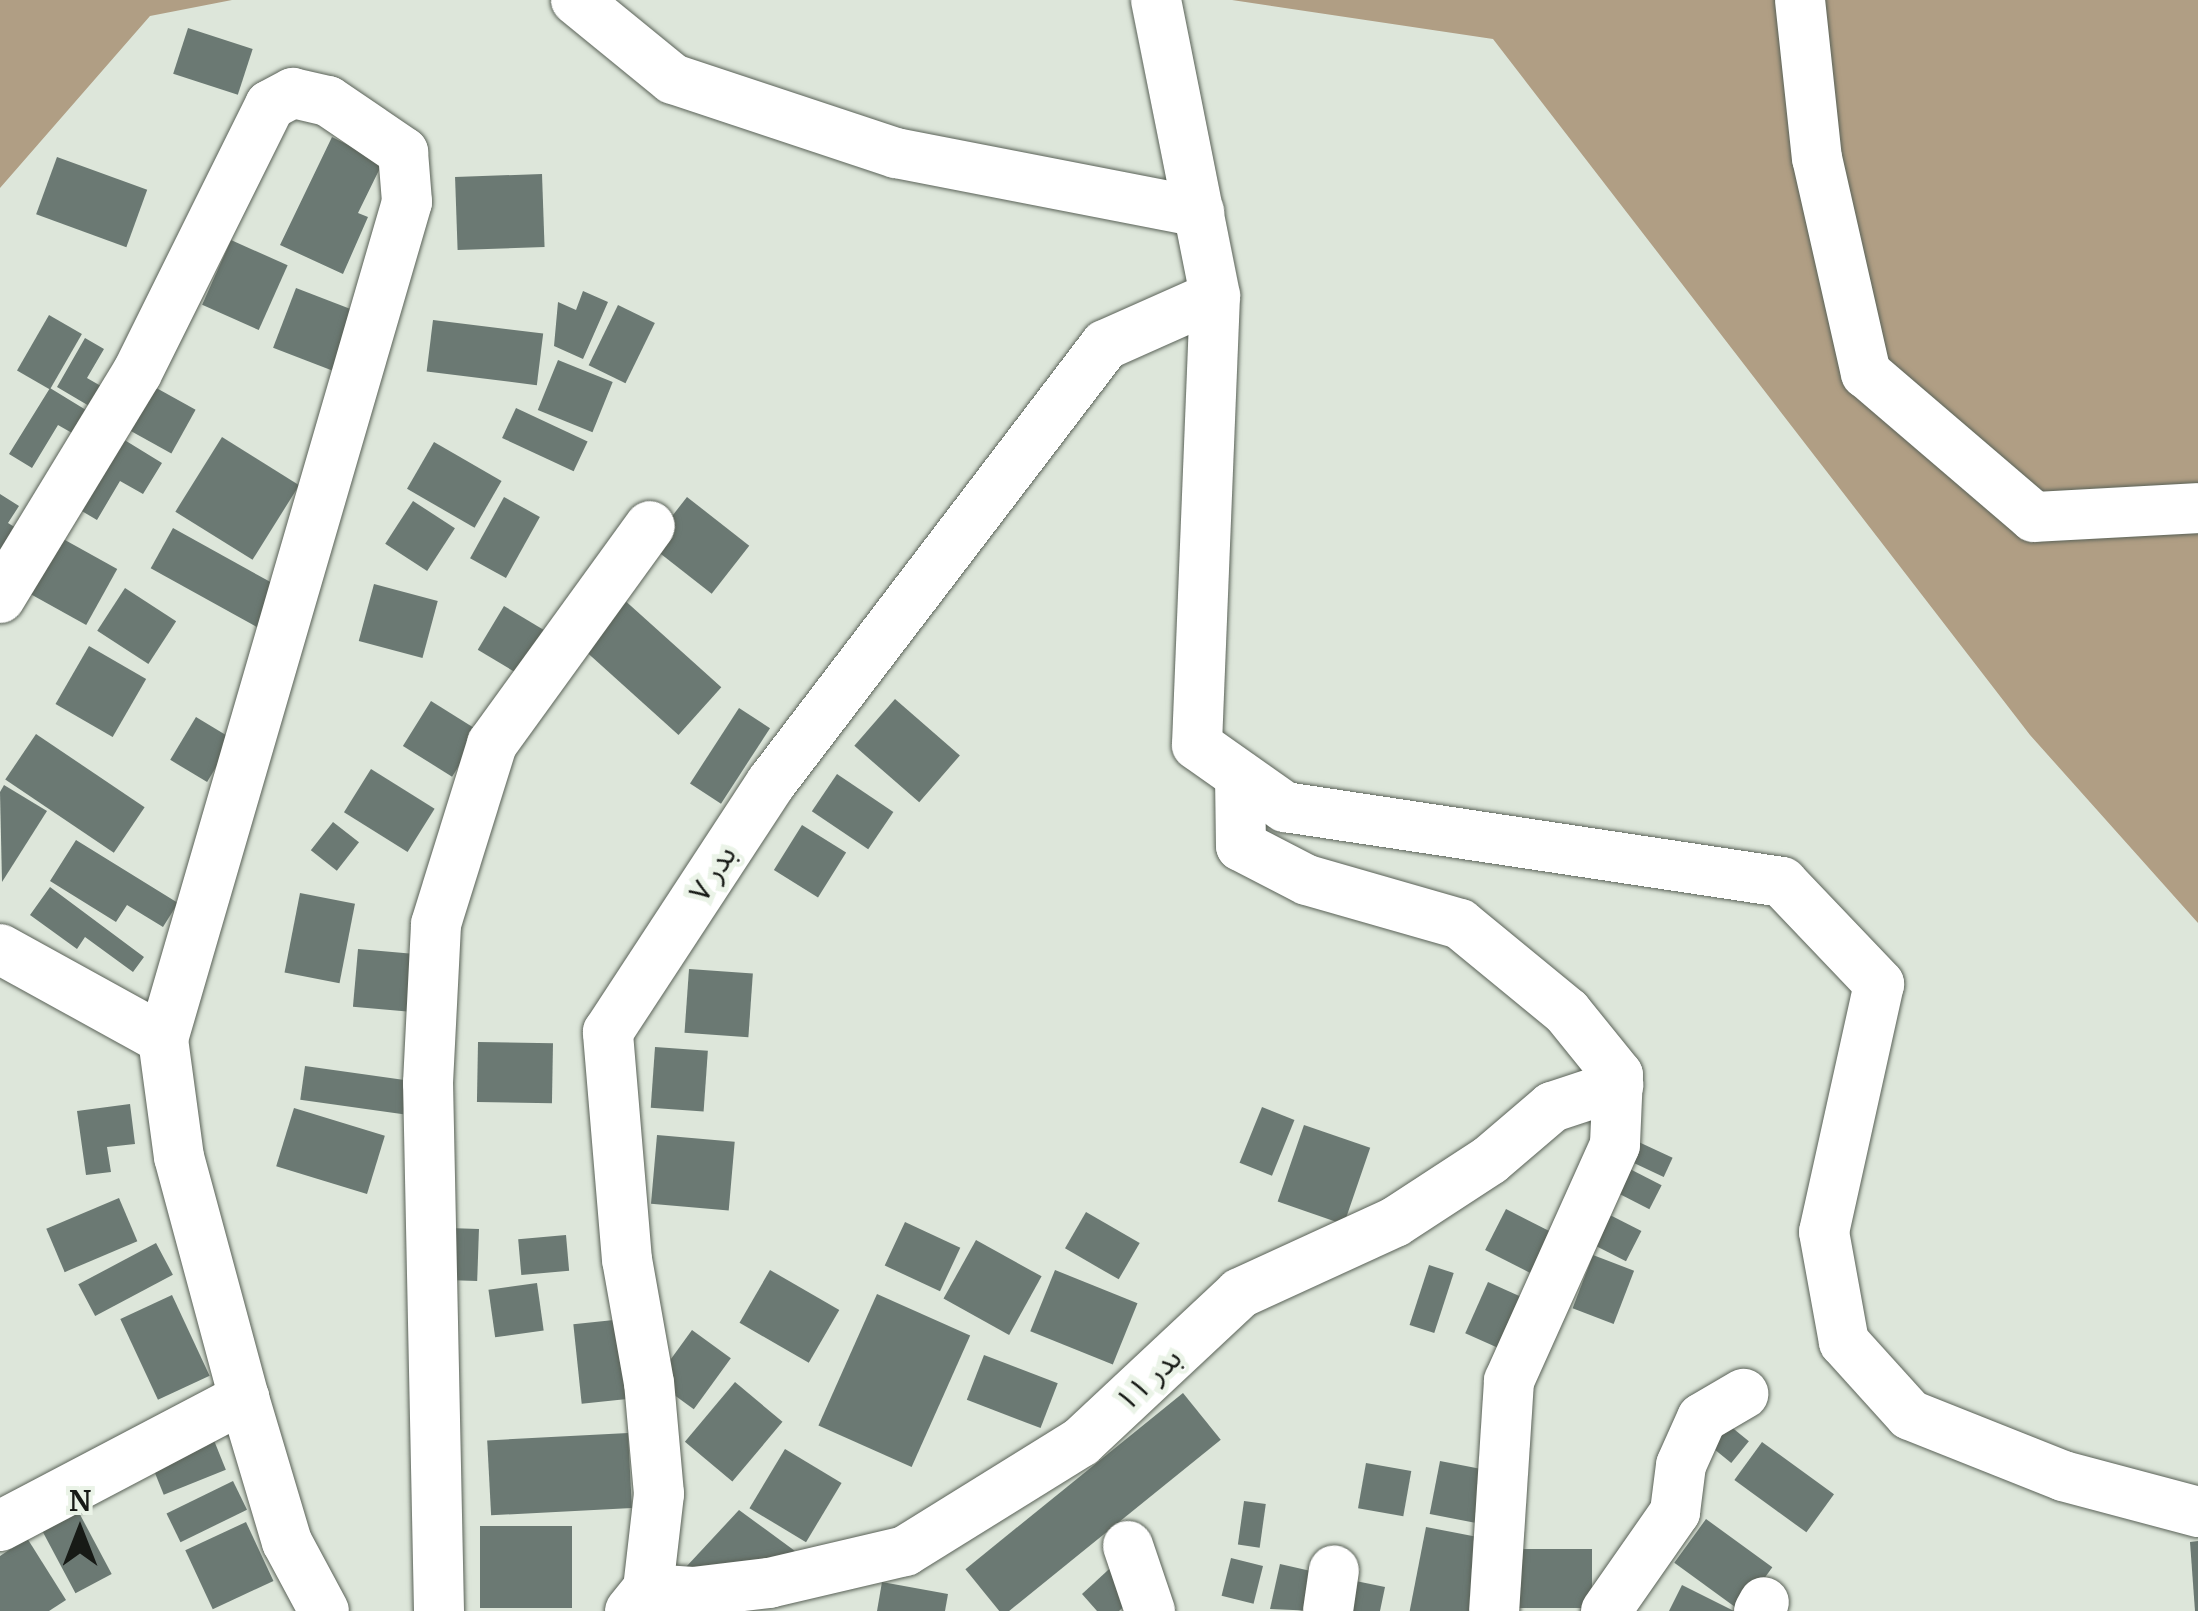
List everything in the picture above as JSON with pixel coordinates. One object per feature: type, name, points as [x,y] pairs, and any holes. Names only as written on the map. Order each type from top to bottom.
[{"type":"street","points":[[576,0],[673,79],[896,153],[1198,212]]},
{"type":"street","points":[[1156,0],[1215,296],[1198,745],[1285,807],[1782,882],[1879,984],[1824,1232],[1844,1342],[1910,1415],[2063,1476],[2198,1512]]},
{"type":"street","points":[[1800,0],[1817,158],[1866,373],[2034,517],[2198,508]]},
{"type":"street","points":[[0,598],[138,373],[270,104],[293,93],[328,101],[403,152],[408,202],[163,1039],[179,1158],[244,1398],[287,1542],[324,1611]]},
{"type":"street","name":"بدر ۷","points":[[639,1600],[659,1494],[649,1383],[626,1260],[608,1032],[772,783],[1105,346],[1215,296]]},
{"type":"street","points":[[439,1611],[428,1083],[436,924],[492,744],[650,526]]},
{"type":"street","points":[[1240,776],[1241,846],[1307,880],[1460,924],[1567,1012],[1618,1074],[1615,1145],[1510,1381],[1494,1611]]},
{"type":"street","points":[[0,950],[163,1039]]},
{"type":"street","name":"بدر ۱۱","points":[[639,1600],[768,1583],[905,1551],[1081,1442],[1240,1293],[1395,1222],[1490,1160],[1552,1107],[1618,1084]]},
{"type":"street","points":[[1606,1611],[1675,1512],[1680,1465],[1702,1418],[1743,1394]]},
{"type":"street","points":[[0,1526],[244,1398]]},
{"type":"street","points":[[1128,1546],[1150,1611]]},
{"type":"shaded area","points":[[0,0],[232,0],[150,16],[0,188]]},
{"type":"shaded area","points":[[1232,0],[2198,0],[2198,923],[2030,735],[1493,39]]},
{"type":"building","points":[[188,28],[253,49],[238,95],[173,74]]},
{"type":"building","points":[[332,137],[383,162],[358,213],[368,217],[343,274],[280,245]]},
{"type":"building","points":[[57,157],[147,190],[126,247],[36,214]]},
{"type":"building","points":[[542,174],[545,247],[458,250],[455,177]]},
{"type":"building","points":[[231,240],[288,265],[259,330],[202,305]]},
{"type":"building","points":[[296,288],[364,314],[341,374],[273,348]]},
{"type":"building","points":[[583,291],[608,302],[583,359],[554,346],[558,302],[576,310]]},
{"type":"building","points":[[618,305],[655,323],[625,383],[589,365]]},
{"type":"building","points":[[49,315],[82,334],[50,389],[17,370]]},
{"type":"building","points":[[433,320],[543,334],[537,385],[427,372]]},
{"type":"building","points":[[85,338],[104,349],[87,378],[113,393],[101,413],[57,387]]},
{"type":"building","points":[[558,360],[613,382],[592,432],[538,410]]},
{"type":"building","points":[[151,385],[196,410],[171,453],[127,429]]},
{"type":"building","points":[[50,388],[99,418],[86,441],[58,425],[32,468],[9,454]]},
{"type":"building","points":[[516,408],[588,441],[574,471],[502,438]]},
{"type":"building","points":[[118,436],[162,463],[143,494],[120,481],[97,520],[75,507]]},
{"type":"building","points":[[222,437],[299,485],[253,560],[175,512]]},
{"type":"building","points":[[434,442],[502,481],[475,528],[407,489]]},
{"type":"building","points":[[0,494],[19,506],[8,523],[29,536],[0,572]]},
{"type":"building","points":[[504,497],[540,517],[506,578],[470,558]]},
{"type":"building","points":[[687,497],[749,546],[712,594],[649,545]]},
{"type":"building","points":[[413,501],[455,528],[427,571],[385,544]]},
{"type":"building","points":[[173,528],[281,588],[259,628],[151,568]]},
{"type":"building","points":[[56,535],[117,569],[86,625],[25,591]]},
{"type":"building","points":[[374,584],[438,601],[422,658],[359,641]]},
{"type":"building","points":[[125,588],[176,621],[148,664],[97,631]]},
{"type":"building","points":[[621,597],[721,687],[679,735],[578,645]]},
{"type":"building","points":[[504,606],[544,630],[518,674],[478,650]]},
{"type":"building","points":[[89,646],[146,679],[113,737],[56,704]]},
{"type":"building","points":[[895,699],[960,755],[919,802],[854,746]]},
{"type":"building","points":[[431,701],[480,732],[452,777],[403,746]]},
{"type":"building","points":[[739,708],[770,728],[721,804],[690,783]]},
{"type":"building","points":[[196,717],[233,739],[207,782],[170,760]]},
{"type":"building","points":[[36,734],[145,807],[114,853],[5,780]]},
{"type":"building","points":[[371,769],[435,809],[408,852],[344,812]]},
{"type":"building","points":[[837,774],[893,812],[868,849],[812,811]]},
{"type":"building","points":[[4,785],[47,811],[2,882],[0,792]]},
{"type":"building","points":[[333,822],[359,842],[337,871],[311,850]]},
{"type":"building","points":[[802,825],[846,853],[818,898],[774,870]]},
{"type":"building","points":[[76,840],[178,903],[163,927],[127,905],[116,922],[50,881]]},
{"type":"building","points":[[50,887],[144,957],[133,972],[85,937],[77,949],[30,915]]},
{"type":"building","points":[[300,893],[355,904],[340,983],[285,973]]},
{"type":"building","points":[[358,949],[421,954],[416,1012],[353,1007]]},
{"type":"building","points":[[689,969],[753,973],[748,1037],[685,1033]]},
{"type":"building","points":[[478,1042],[553,1043],[552,1103],[477,1102]]},
{"type":"building","points":[[655,1047],[708,1051],[704,1112],[651,1108]]},
{"type":"building","points":[[305,1066],[408,1080],[403,1114],[300,1100]]},
{"type":"building","points":[[130,1104],[135,1144],[107,1147],[111,1172],[86,1175],[77,1111]]},
{"type":"building","points":[[1262,1107],[1294,1120],[1272,1176],[1240,1163]]},
{"type":"building","points":[[294,1108],[385,1136],[367,1194],[276,1166]]},
{"type":"building","points":[[1304,1125],[1370,1148],[1344,1224],[1278,1202]]},
{"type":"building","points":[[657,1135],[735,1142],[729,1211],[651,1204]]},
{"type":"building","points":[[1630,1138],[1673,1158],[1664,1177],[1621,1157]]},
{"type":"building","points":[[1626,1167],[1662,1185],[1649,1209],[1614,1191]]},
{"type":"building","points":[[119,1198],[137,1241],[65,1272],[46,1229]]},
{"type":"building","points":[[1506,1209],[1554,1234],[1533,1275],[1485,1250]]},
{"type":"building","points":[[1086,1212],[1140,1243],[1119,1279],[1065,1248]]},
{"type":"building","points":[[1604,1212],[1641,1231],[1626,1261],[1589,1242]]},
{"type":"building","points":[[905,1222],[960,1248],[940,1291],[885,1266]]},
{"type":"building","points":[[448,1228],[479,1229],[477,1281],[446,1280]]},
{"type":"building","points":[[566,1235],[569,1271],[521,1275],[518,1239]]},
{"type":"building","points":[[976,1240],[1042,1276],[1009,1335],[944,1299]]},
{"type":"building","points":[[156,1243],[173,1275],[95,1316],[78,1284]]},
{"type":"building","points":[[1593,1255],[1634,1271],[1614,1324],[1573,1308]]},
{"type":"building","points":[[1429,1265],[1454,1273],[1434,1333],[1410,1325]]},
{"type":"building","points":[[770,1270],[839,1310],[809,1363],[740,1323]]},
{"type":"building","points":[[1055,1270],[1138,1303],[1113,1365],[1030,1331]]},
{"type":"building","points":[[1488,1282],[1527,1299],[1505,1351],[1465,1333]]},
{"type":"building","points":[[537,1283],[544,1331],[495,1337],[488,1290]]},
{"type":"building","points":[[877,1294],[970,1335],[912,1467],[818,1426]]},
{"type":"building","points":[[172,1295],[210,1376],[158,1400],[120,1319]]},
{"type":"building","points":[[633,1318],[641,1398],[582,1404],[573,1324]]},
{"type":"building","points":[[692,1330],[731,1358],[694,1409],[655,1381]]},
{"type":"building","points":[[984,1355],[1058,1383],[1041,1428],[967,1400]]},
{"type":"building","points":[[735,1382],[782,1422],[732,1482],[685,1442]]},
{"type":"building","points":[[1183,1393],[1221,1440],[1009,1611],[999,1611],[965,1569]]},
{"type":"building","points":[[1724,1421],[1749,1441],[1731,1463],[1706,1443]]},
{"type":"building","points":[[209,1428],[226,1470],[164,1495],[147,1453]]},
{"type":"building","points":[[628,1433],[632,1508],[491,1515],[487,1440]]},
{"type":"building","points":[[1762,1442],[1834,1494],[1806,1532],[1734,1480]]},
{"type":"building","points":[[785,1449],[842,1483],[806,1542],[749,1508]]},
{"type":"building","points":[[1440,1461],[1485,1470],[1475,1523],[1430,1514]]},
{"type":"building","points":[[1366,1463],[1411,1471],[1403,1516],[1358,1508]]},
{"type":"building","points":[[233,1481],[247,1510],[181,1542],[166,1513]]},
{"type":"building","points":[[1244,1501],[1266,1504],[1260,1548],[1238,1545]]},
{"type":"building","points":[[76,1507],[112,1574],[75,1593],[40,1526]]},
{"type":"building","points":[[739,1510],[795,1551],[757,1575],[686,1567]]},
{"type":"building","points":[[1706,1519],[1772,1567],[1741,1611],[1674,1563]]},
{"type":"building","points":[[246,1522],[273,1581],[213,1609],[185,1550]]},
{"type":"building","points":[[480,1526],[572,1526],[572,1608],[480,1608]]},
{"type":"building","points":[[1426,1527],[1483,1538],[1469,1611],[1410,1611]]},
{"type":"building","points":[[27,1538],[66,1600],[49,1611],[0,1611],[0,1556]]},
{"type":"building","points":[[2198,1541],[2198,1611],[2195,1611],[2190,1542]]},
{"type":"building","points":[[1514,1549],[1592,1549],[1592,1608],[1514,1608]]},
{"type":"building","points":[[1231,1558],[1263,1566],[1254,1604],[1222,1596]]},
{"type":"building","points":[[1119,1560],[1145,1588],[1119,1611],[1097,1611],[1082,1594]]},
{"type":"building","points":[[1280,1564],[1324,1574],[1316,1611],[1270,1609]]},
{"type":"building","points":[[1346,1579],[1385,1587],[1380,1611],[1339,1611]]},
{"type":"building","points":[[882,1582],[948,1594],[945,1611],[877,1611]]},
{"type":"building","points":[[1682,1585],[1734,1611],[1669,1611]]}]
